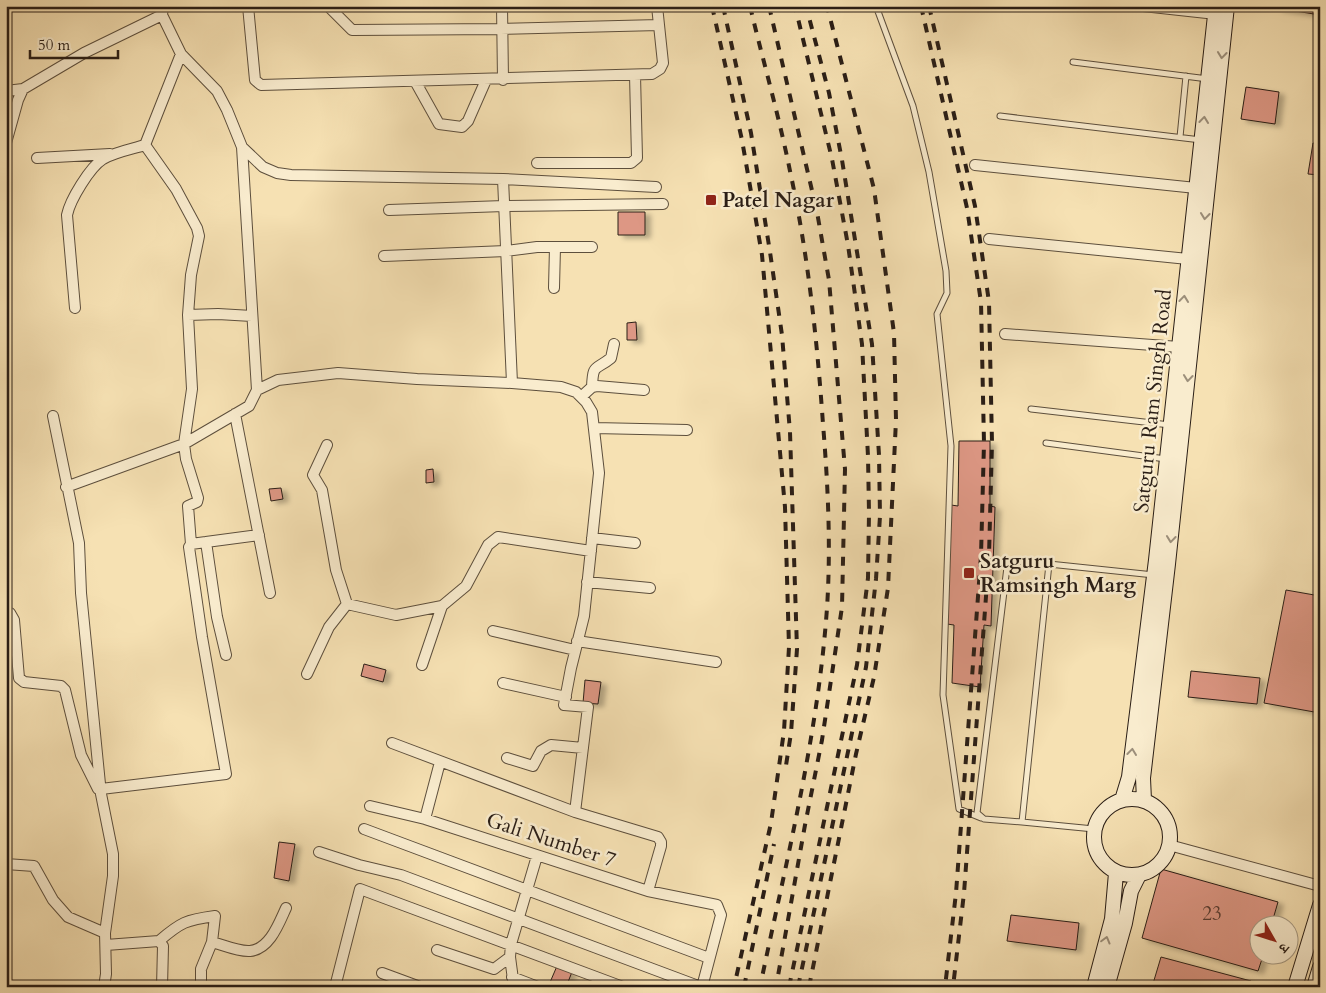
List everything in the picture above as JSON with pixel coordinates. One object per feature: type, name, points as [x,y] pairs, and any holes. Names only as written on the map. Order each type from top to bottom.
[{"type":"street","points":[[248,6],[255,80],[262,85],[503,80],[652,74],[660,69],[663,64],[657,6]]},
{"type":"street","points":[[328,6],[352,30],[501,29],[659,24]]},
{"type":"street","points":[[502,6],[503,80]]},
{"type":"street","points":[[1143,6],[1220,9]]},
{"type":"street","name":"Satguru Ram Singh Road","points":[[1122,800],[1129,777],[1154,575],[1208,79],[1220,9]]},
{"type":"street","name":"Satguru Ram Singh Road","points":[[1144,800],[1143,778],[1169,555],[1220,9]]},
{"type":"street","points":[[6,91],[23,89],[84,53],[163,11],[181,54],[217,91],[242,147],[257,390],[249,406],[184,444],[66,487]]},
{"type":"street","points":[[75,308],[68,210],[89,174],[104,158],[145,145],[181,54]]},
{"type":"street","points":[[537,163],[631,163],[637,158],[635,75]]},
{"type":"street","points":[[415,81],[439,124],[462,128],[468,121],[486,80]]},
{"type":"street","points":[[6,143],[23,89]]},
{"type":"street","points":[[101,792],[151,782],[226,774],[200,628],[189,548],[191,544],[188,506],[196,502],[198,498],[186,459],[184,444],[192,389],[188,315],[191,275],[199,236],[197,228],[176,189],[145,145]]},
{"type":"street","points":[[242,147],[263,167],[291,176],[503,179],[656,186]]},
{"type":"street","points":[[37,158],[80,154],[119,154]]},
{"type":"street","points":[[975,165],[1196,188]]},
{"type":"street","points":[[503,179],[512,383]]},
{"type":"street","points":[[389,210],[662,204]]},
{"type":"street","points":[[989,239],[1188,259]]},
{"type":"street","points":[[554,288],[555,247]]},
{"type":"street","points":[[384,256],[555,247],[592,247]]},
{"type":"street","points":[[188,315],[252,316]]},
{"type":"street","points":[[1005,334],[1178,347]]},
{"type":"street","points":[[581,397],[592,387],[593,371],[595,368],[612,358],[614,344]]},
{"type":"street","points":[[257,390],[278,380],[338,373],[562,387],[576,392],[581,397],[592,412],[599,473],[584,616],[564,706],[588,707],[575,812]]},
{"type":"street","points":[[592,387],[644,390]]},
{"type":"street","points":[[236,414],[270,592]]},
{"type":"street","points":[[53,416],[66,487],[79,543],[81,593],[101,792],[113,854],[113,876],[106,933],[106,974],[104,987]]},
{"type":"street","points":[[594,428],[687,430]]},
{"type":"street","points":[[327,445],[313,475],[322,490],[336,570],[347,604]]},
{"type":"street","points":[[191,544],[259,535]]},
{"type":"street","points":[[347,604],[396,616],[442,606],[466,586],[488,545],[498,537],[591,551]]},
{"type":"street","points":[[592,538],[635,543]]},
{"type":"street","points":[[206,542],[217,617],[226,655]]},
{"type":"street","points":[[587,582],[650,588]]},
{"type":"street","points":[[307,674],[329,627],[347,604]]},
{"type":"street","points":[[422,666],[442,606]]},
{"type":"street","points":[[6,612],[10,613],[14,620],[19,678],[24,682],[61,686],[65,690],[81,755],[101,792]]},
{"type":"street","points":[[493,631],[576,646],[716,662]]},
{"type":"street","points":[[503,683],[566,696]]},
{"type":"street","points":[[392,743],[575,812],[658,837],[661,846],[648,891]]},
{"type":"street","points":[[507,758],[533,766],[541,751],[551,745],[583,748]]},
{"type":"street","points":[[425,819],[440,762]]},
{"type":"street","points":[[1122,800],[1144,800],[1159,810],[1169,826],[1169,845],[1164,859],[1153,869],[1139,875],[1131,876],[1116,873],[1102,862],[1094,847],[1094,829],[1099,816],[1109,806],[1122,800]]},
{"type":"street","name":"Gali Number 7","points":[[370,806],[425,819],[648,891],[714,904],[720,908],[721,915],[710,958]]},
{"type":"street","points":[[319,852],[359,866],[401,875],[702,987],[710,958],[364,829]]},
{"type":"street","points":[[1169,845],[1320,886]]},
{"type":"street","points":[[537,856],[511,944],[510,958],[513,982],[538,987]]},
{"type":"street","points":[[6,864],[34,866],[53,900],[68,918],[106,933]]},
{"type":"street","points":[[1094,987],[1112,919],[1116,873]]},
{"type":"street","points":[[1107,987],[1131,891],[1139,875]]},
{"type":"street","points":[[336,987],[360,889],[623,987]]},
{"type":"street","points":[[1295,987],[1320,904]]},
{"type":"street","points":[[212,942],[248,951],[256,950],[272,937],[286,908]]},
{"type":"street","points":[[106,944],[159,941],[176,926],[191,919],[215,916],[212,942],[201,969],[201,987]]},
{"type":"street","points":[[159,941],[163,946],[162,987]]},
{"type":"street","points":[[438,950],[494,969],[510,958]]},
{"type":"street","points":[[1314,987],[1320,967]]},
{"type":"street","points":[[382,973],[415,986]]},
{"type":"lane","points":[[876,6],[913,106],[928,172],[946,271],[947,293],[937,314],[951,446],[943,694],[960,809],[981,818],[1094,829]]},
{"type":"lane","points":[[1073,62],[1208,79]]},
{"type":"lane","points":[[1180,137],[1186,76]]},
{"type":"lane","points":[[1000,116],[1202,140]]},
{"type":"lane","points":[[1031,409],[1170,425]]},
{"type":"lane","points":[[1046,443],[1167,459]]},
{"type":"lane","points":[[981,818],[977,813],[1008,567],[1017,561],[1154,575]]},
{"type":"lane","points":[[1022,822],[1049,564]]},
{"type":"building","points":[[1277,6],[1320,6],[1320,15],[1277,8]]},
{"type":"building","points":[[1246,87],[1279,92],[1275,124],[1241,119]]},
{"type":"building","points":[[1313,143],[1320,144],[1320,175],[1308,174]]},
{"type":"building","points":[[618,212],[645,212],[645,235],[618,235]]},
{"type":"building","points":[[636,322],[637,340],[627,340],[627,323]]},
{"type":"building","points":[[959,441],[990,441],[990,506],[995,507],[991,626],[984,625],[980,687],[952,683],[954,625],[947,624],[951,505],[958,506]]},
{"type":"building","points":[[433,469],[434,482],[426,483],[426,470]]},
{"type":"building","points":[[281,488],[283,499],[271,501],[269,489]]},
{"type":"building","points":[[1286,590],[1320,596],[1320,713],[1264,703]]},
{"type":"building","points":[[364,664],[386,670],[383,682],[361,676]]},
{"type":"building","points":[[1191,671],[1260,678],[1257,704],[1188,697]]},
{"type":"building","points":[[585,680],[601,682],[598,704],[583,703]]},
{"type":"building","points":[[279,842],[295,844],[289,881],[274,878]]},
{"type":"building","points":[[1161,869],[1278,902],[1274,916],[1248,916],[1248,966],[1260,966],[1258,971],[1142,938]]},
{"type":"building","points":[[1011,915],[1079,923],[1076,950],[1007,941]]},
{"type":"building","points":[[1161,957],[1251,981],[1250,987],[1152,987]]},
{"type":"building","points":[[557,966],[572,972],[566,987],[548,987]]},
{"type":"railway","points":[[712,6],[742,140],[762,255],[785,507],[789,647],[784,731],[771,823],[734,987]]},
{"type":"railway","points":[[723,6],[751,133],[770,252],[782,335],[790,432],[797,649],[791,733],[785,772]]},
{"type":"railway","points":[[750,6],[786,150],[807,265],[821,392],[829,539],[827,608],[823,656],[809,751],[760,987]]},
{"type":"railway","points":[[769,6],[817,212],[829,280],[845,469],[842,607],[822,740],[776,987]]},
{"type":"railway","points":[[789,987],[857,665],[868,578],[869,513],[862,344],[848,245],[832,159],[795,6]]},
{"type":"railway","points":[[798,987],[866,667],[876,579],[880,516],[879,455],[872,344],[842,160],[829,93],[806,6]]},
{"type":"railway","points":[[809,987],[856,754],[874,677],[888,588],[896,420],[894,333],[874,189],[827,6]]},
{"type":"railway","points":[[921,6],[967,208],[981,302],[984,443],[981,556],[956,893],[945,987]]},
{"type":"railway","points":[[929,6],[975,206],[989,302],[992,443],[989,556],[964,893],[953,987]]},
{"type":"railway","points":[[744,987],[774,844]]},
{"type":"place","name":"Patel Nagar","points":[[711,200]]},
{"type":"place","name":"Satguru Ramsingh Marg","points":[[969,573]]}]
